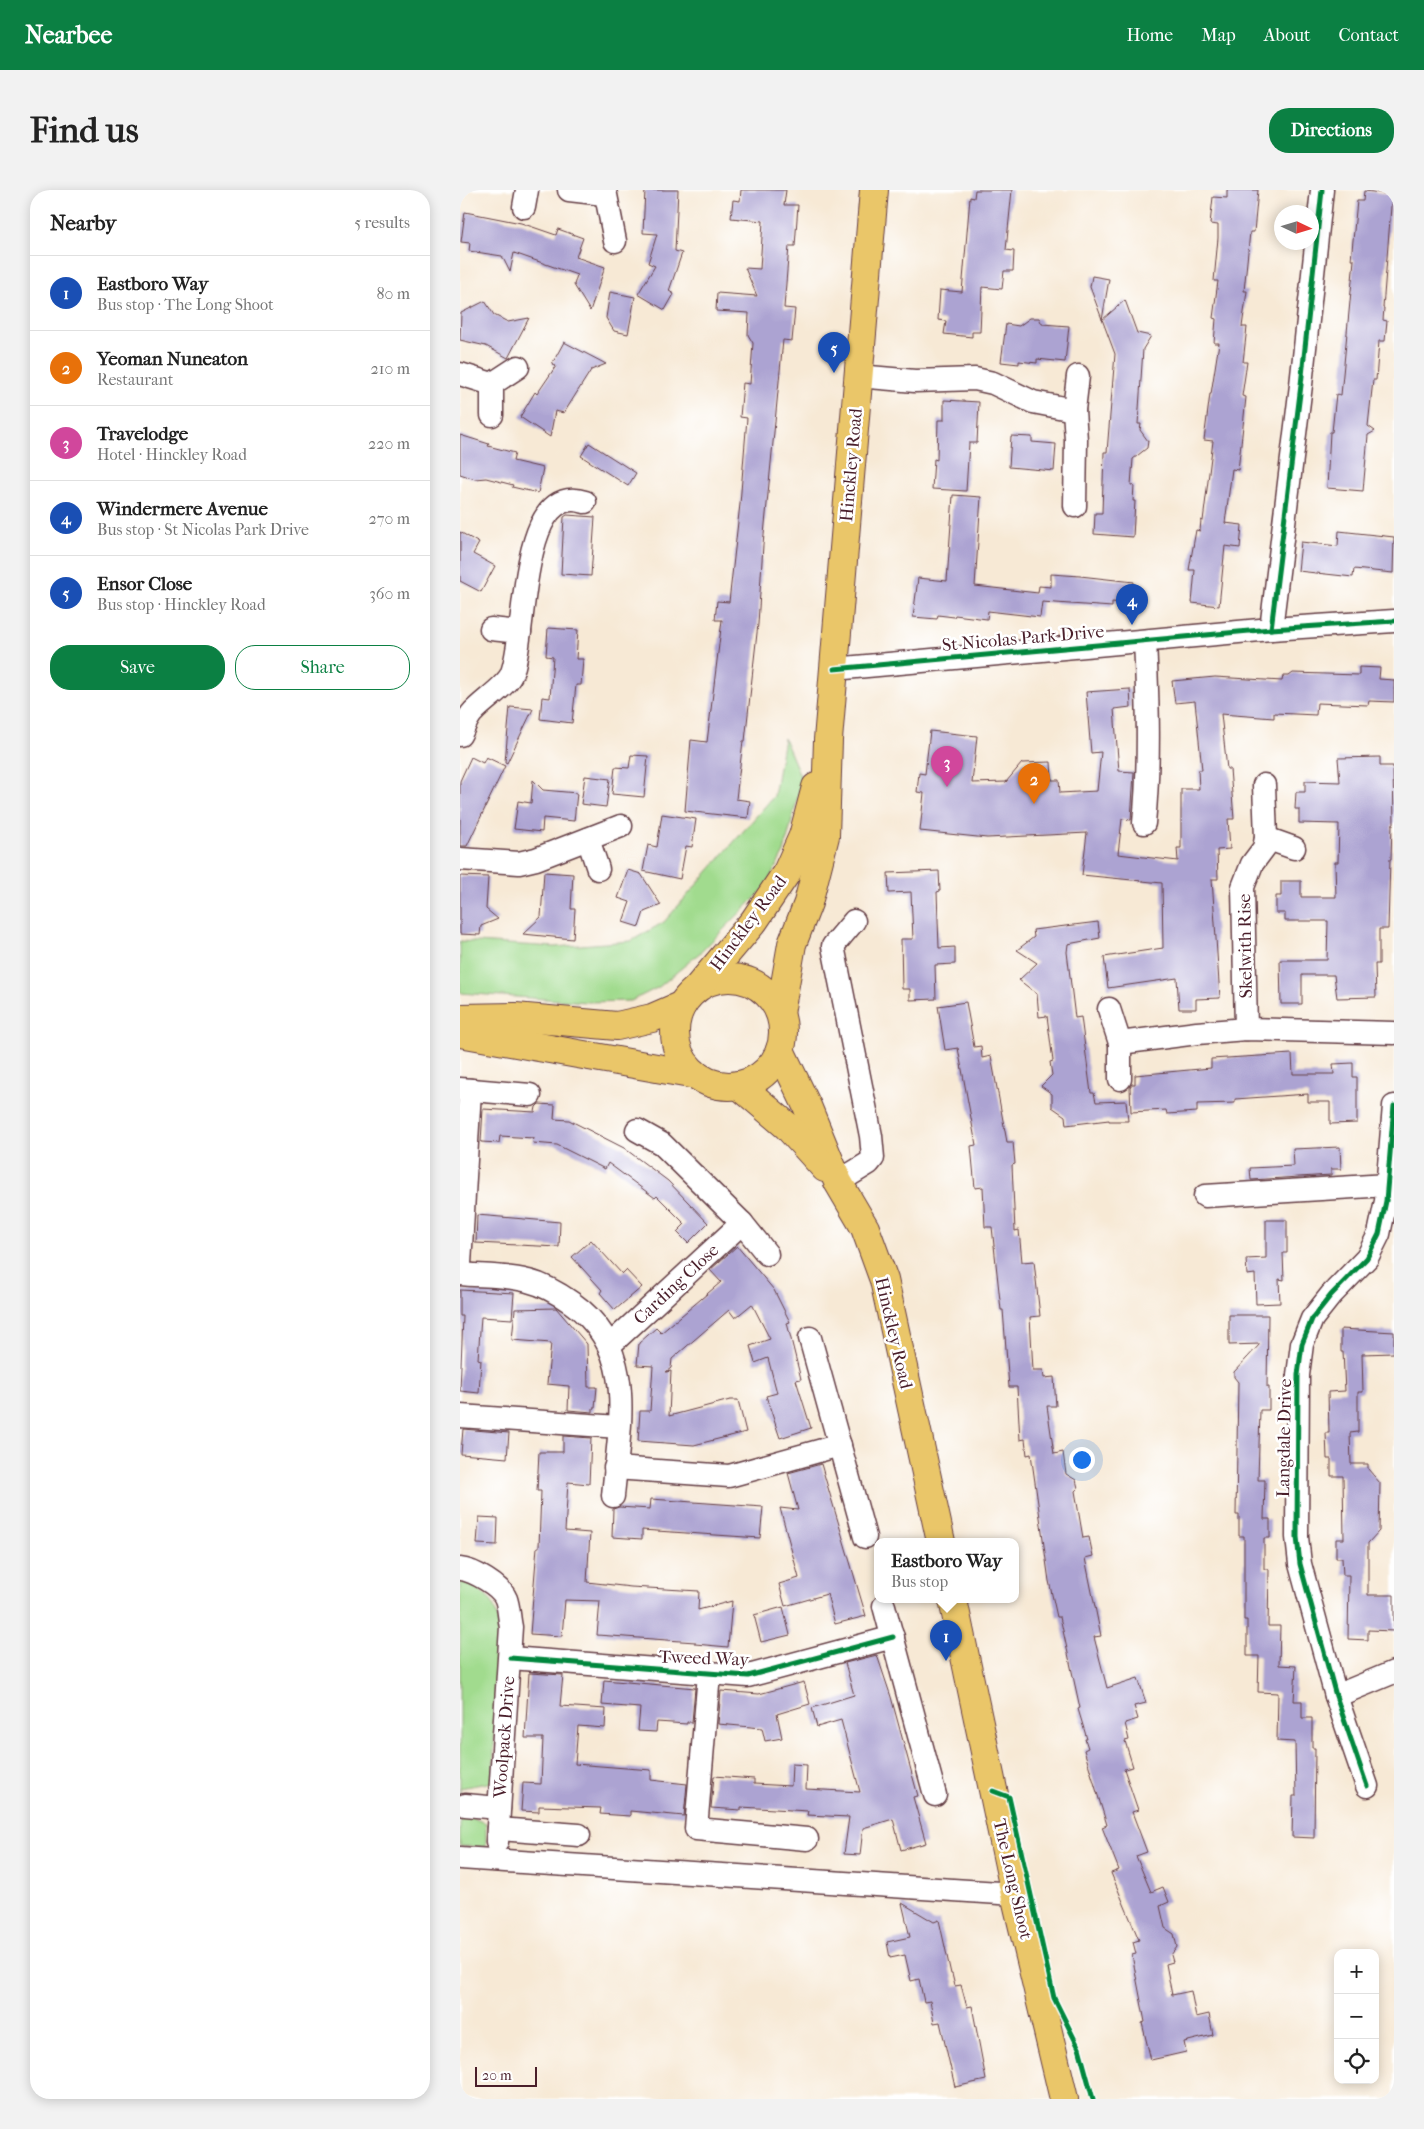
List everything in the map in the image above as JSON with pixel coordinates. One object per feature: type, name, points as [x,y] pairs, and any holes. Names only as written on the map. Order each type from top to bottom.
[{"type":"main road","name":"Hinckley Road","points":[[780,1013],[792,944],[808,903],[826,836],[828,740],[874,190]]},
{"type":"main road","name":"Hinckley Road","points":[[690,996],[754,921],[787,872],[803,836],[828,740]]},
{"type":"main road","points":[[460,1018],[515,1017],[617,1026],[652,1018],[715,980],[726,978],[744,980],[757,985],[770,997],[780,1013],[783,1024],[783,1038],[780,1050],[772,1065],[764,1073],[749,1082],[739,1085],[721,1085],[708,1082],[696,1074],[688,1066],[677,1047],[676,1026],[690,996]]},
{"type":"main road","points":[[460,1033],[696,1074]]},
{"type":"main road","name":"Hinckley Road","points":[[780,1050],[807,1106],[838,1182],[865,1228],[884,1280],[940,1538]]},
{"type":"main road","name":"Hinckley Road","points":[[739,1085],[787,1126],[838,1182]]},
{"type":"main road","name":"The Long Shoot","points":[[954,1603],[1015,1894],[1064,2099]]},
{"type":"street","points":[[569,190],[604,192],[615,241]]},
{"type":"street","points":[[1271,629],[1301,385],[1322,190]]},
{"type":"street","points":[[492,384],[518,367]]},
{"type":"street","points":[[460,374],[492,384]]},
{"type":"street","points":[[858,376],[915,381],[975,379],[993,383],[1033,402],[1074,410]]},
{"type":"street","points":[[1074,506],[1076,440],[1074,410],[1078,376]]},
{"type":"street","points":[[492,384],[492,415]]},
{"type":"street","points":[[460,735],[471,713],[510,677],[517,659],[531,554],[538,527],[548,512],[564,501],[577,500],[585,502]]},
{"type":"street","name":"St Nicolas Park Drive","points":[[834,669],[1271,629],[1394,621]]},
{"type":"street","points":[[490,629],[520,632]]},
{"type":"street","points":[[1144,823],[1148,780],[1149,728],[1145,641]]},
{"type":"street","name":"Skelwith Rise","points":[[1246,1029],[1243,886],[1252,864],[1264,848],[1266,838],[1264,785]]},
{"type":"street","points":[[460,859],[519,863],[536,859],[621,826]]},
{"type":"street","points":[[588,838],[598,868]]},
{"type":"street","points":[[1266,838],[1294,848]]},
{"type":"street","points":[[838,1182],[874,1158],[833,946],[854,921]]},
{"type":"street","points":[[1109,1009],[1120,1043],[1120,1079]]},
{"type":"street","points":[[1120,1043],[1246,1029],[1394,1033]]},
{"type":"street","points":[[460,1264],[465,1089],[530,1095]]},
{"type":"street","name":"Langdale Drive","points":[[1367,1786],[1336,1696],[1300,1564],[1297,1538],[1298,1375],[1302,1344],[1312,1320],[1331,1295],[1367,1258],[1379,1234],[1387,1184],[1394,1106]]},
{"type":"street","points":[[637,1130],[662,1144],[742,1223],[767,1254]]},
{"type":"street","points":[[1205,1196],[1387,1184]]},
{"type":"street","name":"Carding Close","points":[[610,1345],[742,1223]]},
{"type":"street","points":[[460,1274],[527,1280],[552,1289],[585,1312],[610,1345],[617,1367],[620,1393],[613,1496]]},
{"type":"street","points":[[810,1338],[865,1537]]},
{"type":"street","points":[[460,1416],[619,1427]]},
{"type":"street","points":[[615,1468],[728,1476],[840,1446]]},
{"type":"street","name":"Woolpack Drive","points":[[460,1569],[467,1569],[489,1581],[505,1597],[511,1627],[498,1826]]},
{"type":"street","points":[[884,1606],[935,1796]]},
{"type":"street","name":"Tweed Way","points":[[510,1658],[748,1676],[892,1637]]},
{"type":"street","points":[[1336,1696],[1394,1672]]},
{"type":"street","points":[[709,1674],[696,1829],[807,1839]]},
{"type":"street","points":[[465,1805],[498,1826],[579,1835]]},
{"type":"street","points":[[460,1858],[1015,1894]]},
{"type":"green space","points":[[784,738],[802,780],[784,852],[764,889],[702,951],[659,987],[631,1001],[587,1002],[460,993],[460,941],[555,947],[631,941],[664,922],[774,796]]},
{"type":"green space","points":[[460,1576],[465,1576],[492,1602],[498,1619],[493,1782],[460,1788]]},
{"type":"green space","points":[[460,1788],[464,1815],[486,1823],[486,1847],[460,1846]]},
{"type":"building","points":[[645,190],[678,190],[675,251],[682,253],[669,291],[674,294],[665,310],[638,294],[655,266],[648,263],[657,234],[643,233]]},
{"type":"building","points":[[741,190],[786,190],[784,205],[798,205],[795,246],[789,246],[784,308],[795,309],[792,341],[783,340],[763,545],[758,624],[745,741],[743,741],[736,799],[750,801],[748,818],[685,811],[691,740],[707,742],[722,620],[715,620],[717,601],[729,602],[740,504],[747,418],[740,417],[743,383],[750,384],[753,343],[748,335],[749,313],[716,311],[717,293],[757,296],[745,268],[760,269],[763,221],[731,218],[733,200],[740,201]]},
{"type":"building","points":[[975,190],[1012,190],[1006,250],[1014,251],[1013,271],[1004,271],[1002,289],[982,287],[980,332],[972,332],[972,337],[944,334],[946,321],[938,320],[940,290],[962,292],[970,197],[974,198]]},
{"type":"building","points":[[1227,190],[1258,190],[1254,232],[1250,232],[1244,291],[1247,291],[1242,327],[1247,327],[1243,362],[1247,362],[1242,396],[1246,397],[1238,470],[1232,469],[1225,523],[1242,525],[1240,548],[1225,546],[1219,606],[1192,603],[1195,570],[1189,570],[1196,530],[1200,531],[1201,520],[1203,521],[1213,441],[1204,440],[1219,343],[1214,343],[1216,319],[1213,318],[1218,281],[1214,281],[1218,225],[1210,224],[1213,197],[1227,198]]},
{"type":"building","points":[[1364,191],[1392,194],[1383,308],[1383,320],[1387,321],[1385,341],[1379,341],[1376,380],[1373,380],[1368,426],[1375,431],[1368,435],[1363,491],[1327,488],[1330,432],[1332,432],[1336,394],[1341,395],[1354,260],[1351,260],[1357,201],[1363,201]]},
{"type":"building","points":[[465,212],[521,223],[556,235],[558,229],[583,238],[576,257],[605,267],[590,311],[574,285],[577,275],[514,253],[510,272],[502,256],[469,251],[470,243],[461,242]]},
{"type":"building","points":[[1092,276],[1109,279],[1102,319],[1090,287]]},
{"type":"building","points":[[610,292],[635,297],[628,334],[614,331],[606,318]]},
{"type":"building","points":[[1125,300],[1137,333],[1151,336],[1143,349],[1138,424],[1141,424],[1140,430],[1148,441],[1147,448],[1133,459],[1131,485],[1134,485],[1133,501],[1135,501],[1133,537],[1094,534],[1095,513],[1102,513],[1104,452],[1107,452],[1115,354],[1102,320]]},
{"type":"building","points":[[485,301],[494,315],[508,322],[529,318],[508,358],[486,346],[460,340],[461,313]]},
{"type":"building","points":[[1030,318],[1039,318],[1042,324],[1069,326],[1065,362],[1037,359],[1037,363],[1001,362],[1006,324],[1019,326]]},
{"type":"building","points":[[564,342],[606,364],[591,370],[564,413],[555,411],[550,437],[520,417],[535,392],[537,394],[556,366],[552,364]]},
{"type":"building","points":[[944,400],[979,402],[977,443],[969,443],[966,491],[932,489],[934,459],[937,460],[938,420],[944,420]]},
{"type":"building","points":[[460,435],[489,444],[488,446],[515,453],[513,461],[543,468],[538,493],[486,478],[475,479],[460,474]]},
{"type":"building","points":[[1011,436],[1032,437],[1032,442],[1056,444],[1054,471],[1009,467]]},
{"type":"building","points":[[589,443],[636,473],[628,486],[581,456]]},
{"type":"building","points":[[953,495],[981,497],[975,586],[1038,593],[1039,586],[1051,587],[1051,574],[1134,582],[1132,604],[1112,602],[1112,607],[1042,602],[1040,617],[988,611],[987,619],[955,615],[954,617],[938,615],[937,619],[913,617],[918,578],[947,581]]},
{"type":"building","points":[[567,515],[595,517],[591,576],[561,574],[564,517]]},
{"type":"building","points":[[1339,531],[1394,537],[1393,573],[1354,569],[1353,577],[1298,571],[1301,542],[1338,546]]},
{"type":"building","points":[[460,532],[479,543],[473,554],[495,566],[481,592],[460,581]]},
{"type":"building","points":[[548,628],[578,630],[576,659],[583,659],[581,685],[576,685],[572,723],[540,719],[542,697],[550,698],[553,657],[546,656]]},
{"type":"building","points":[[1359,667],[1380,668],[1379,679],[1394,680],[1394,702],[1369,701],[1368,705],[1317,703],[1316,715],[1274,713],[1274,718],[1221,714],[1227,769],[1230,769],[1234,819],[1228,819],[1230,849],[1217,850],[1218,879],[1212,879],[1220,998],[1196,999],[1196,1009],[1179,1009],[1177,978],[1108,988],[1104,957],[1163,948],[1162,883],[1082,875],[1087,833],[987,838],[920,831],[924,793],[917,792],[919,773],[925,774],[930,731],[977,736],[972,783],[1006,782],[1022,763],[1051,762],[1052,780],[1059,780],[1060,793],[1097,791],[1101,752],[1091,753],[1086,692],[1130,689],[1131,707],[1114,709],[1119,771],[1134,772],[1131,820],[1122,819],[1118,854],[1178,861],[1177,848],[1181,848],[1181,789],[1199,789],[1198,770],[1202,770],[1195,701],[1175,703],[1172,681],[1215,677],[1282,681],[1283,676],[1289,676],[1293,673],[1359,675]]},
{"type":"building","points":[[510,707],[533,709],[507,763],[505,762]]},
{"type":"building","points":[[631,755],[648,756],[644,797],[612,794],[615,767],[629,768]]},
{"type":"building","points":[[471,757],[483,763],[486,757],[505,766],[467,846],[460,846],[460,781]]},
{"type":"building","points":[[1380,757],[1380,766],[1393,766],[1394,824],[1392,824],[1390,859],[1388,929],[1379,929],[1379,964],[1375,964],[1376,997],[1337,998],[1334,975],[1302,975],[1302,1004],[1281,1004],[1280,960],[1327,960],[1328,921],[1285,921],[1285,913],[1276,913],[1276,896],[1281,896],[1281,881],[1301,881],[1301,897],[1336,897],[1335,862],[1338,862],[1339,824],[1299,823],[1299,809],[1295,809],[1296,792],[1305,792],[1305,781],[1340,782],[1338,758]]},
{"type":"building","points":[[585,776],[610,779],[606,807],[581,804]]},
{"type":"building","points":[[533,780],[543,790],[577,793],[574,821],[543,818],[542,832],[514,829],[518,801],[531,803]]},
{"type":"building","points":[[662,814],[696,819],[692,847],[686,846],[680,879],[643,871],[648,845],[657,847]]},
{"type":"building","points":[[628,870],[641,874],[661,905],[644,912],[639,927],[623,922],[630,902],[618,898]]},
{"type":"building","points":[[939,871],[940,891],[937,892],[939,948],[955,947],[955,964],[935,965],[936,999],[910,1000],[910,989],[902,989],[901,939],[913,939],[911,892],[889,893],[888,873]]},
{"type":"building","points":[[544,872],[573,874],[571,909],[575,909],[573,939],[523,934],[541,917]]},
{"type":"building","points":[[460,876],[488,877],[486,909],[498,919],[481,926],[480,935],[460,934]]},
{"type":"building","points":[[1098,922],[1100,938],[1068,944],[1067,952],[1075,1018],[1081,1017],[1091,1093],[1094,1093],[1096,1102],[1126,1101],[1128,1121],[1109,1120],[1066,1125],[1065,1116],[1052,1107],[1052,1094],[1041,1086],[1052,1075],[1050,1062],[1053,1061],[1047,1016],[1039,1017],[1037,994],[1019,980],[1037,963],[1017,950],[1034,937],[1033,930]]},
{"type":"building","points":[[966,1002],[974,1047],[981,1046],[982,1058],[991,1056],[1007,1142],[1013,1142],[1015,1164],[1012,1165],[1015,1231],[1019,1230],[1022,1262],[1034,1261],[1040,1316],[1030,1317],[1033,1370],[1043,1370],[1044,1378],[1054,1377],[1056,1406],[1047,1406],[1054,1454],[1063,1452],[1066,1474],[1076,1480],[1078,1488],[1075,1491],[1083,1538],[1089,1537],[1093,1556],[1085,1558],[1101,1636],[1094,1637],[1107,1688],[1138,1678],[1146,1703],[1134,1706],[1138,1719],[1125,1723],[1129,1740],[1125,1741],[1133,1767],[1124,1769],[1138,1810],[1132,1812],[1147,1852],[1136,1856],[1151,1892],[1163,1887],[1169,1902],[1160,1906],[1165,1928],[1174,1934],[1177,1947],[1171,1955],[1173,1962],[1166,1964],[1172,1995],[1191,1991],[1196,2017],[1209,2014],[1213,2035],[1184,2042],[1186,2052],[1151,2060],[1142,2023],[1145,2022],[1132,1955],[1136,1954],[1133,1942],[1139,1940],[1111,1873],[1119,1870],[1102,1827],[1107,1825],[1084,1750],[1088,1748],[1085,1739],[1087,1739],[1078,1709],[1080,1708],[1060,1617],[1057,1617],[1049,1581],[1031,1454],[1027,1455],[1025,1439],[1020,1440],[1017,1387],[1009,1387],[1003,1310],[1001,1310],[992,1227],[985,1227],[983,1187],[975,1188],[971,1146],[976,1145],[958,1048],[945,1050],[938,1006]]},
{"type":"building","points":[[1292,1054],[1293,1074],[1334,1074],[1333,1064],[1353,1063],[1353,1077],[1357,1077],[1357,1123],[1330,1124],[1330,1102],[1308,1102],[1308,1094],[1235,1099],[1235,1103],[1197,1104],[1197,1112],[1167,1114],[1166,1110],[1131,1112],[1130,1087],[1132,1084],[1135,1084],[1135,1075],[1211,1068],[1211,1059]]},
{"type":"building","points":[[539,1104],[555,1105],[554,1119],[569,1120],[624,1148],[668,1181],[708,1223],[688,1243],[677,1232],[685,1224],[657,1196],[655,1198],[608,1163],[605,1169],[557,1145],[533,1143],[534,1138],[500,1136],[499,1143],[481,1142],[483,1109],[535,1112]]},
{"type":"building","points":[[1340,1147],[1341,1169],[1331,1169],[1331,1175],[1251,1180],[1250,1168],[1294,1166],[1293,1149]]},
{"type":"building","points":[[477,1215],[560,1222],[559,1247],[476,1243]]},
{"type":"building","points":[[1266,1220],[1287,1220],[1287,1253],[1283,1253],[1284,1280],[1279,1279],[1280,1303],[1256,1304],[1255,1274],[1247,1275],[1246,1259],[1266,1258]]},
{"type":"building","points":[[591,1240],[622,1274],[626,1270],[642,1287],[615,1310],[600,1293],[602,1290],[572,1257]]},
{"type":"building","points":[[737,1246],[774,1290],[790,1322],[787,1323],[801,1379],[796,1380],[811,1428],[780,1438],[766,1396],[777,1393],[768,1358],[755,1363],[750,1346],[770,1339],[752,1304],[735,1318],[729,1310],[672,1359],[671,1368],[666,1372],[671,1371],[669,1416],[730,1400],[738,1400],[746,1432],[694,1445],[638,1441],[640,1411],[650,1411],[653,1366],[637,1365],[639,1343],[656,1328],[661,1333],[721,1282],[710,1270]]},
{"type":"building","points":[[460,1290],[514,1293],[512,1319],[481,1317],[478,1359],[481,1360],[479,1393],[460,1391],[463,1316],[460,1316]]},
{"type":"building","points":[[556,1308],[587,1344],[588,1387],[597,1387],[593,1412],[568,1410],[569,1386],[547,1384],[551,1343],[512,1340],[515,1309]]},
{"type":"building","points":[[1229,1315],[1268,1315],[1267,1387],[1269,1387],[1269,1410],[1260,1410],[1258,1480],[1265,1480],[1264,1519],[1270,1519],[1270,1538],[1264,1538],[1264,1569],[1269,1569],[1268,1626],[1280,1626],[1279,1665],[1296,1666],[1294,1701],[1302,1701],[1302,1718],[1312,1718],[1312,1748],[1315,1748],[1314,1838],[1292,1837],[1293,1796],[1296,1796],[1295,1742],[1277,1741],[1278,1693],[1258,1692],[1259,1656],[1247,1656],[1247,1620],[1244,1620],[1244,1536],[1239,1536],[1239,1515],[1236,1515],[1238,1382],[1234,1377],[1234,1372],[1260,1344],[1229,1345]]},
{"type":"building","points":[[1341,1329],[1394,1332],[1394,1353],[1362,1354],[1363,1392],[1358,1392],[1358,1432],[1350,1433],[1351,1464],[1368,1464],[1368,1469],[1380,1483],[1379,1531],[1368,1543],[1368,1595],[1394,1595],[1394,1631],[1368,1630],[1368,1640],[1348,1639],[1349,1575],[1343,1575],[1342,1558],[1336,1558],[1336,1539],[1344,1539],[1343,1476],[1331,1476],[1331,1459],[1327,1459],[1326,1433],[1329,1433],[1328,1392],[1345,1391]]},
{"type":"building","points":[[463,1429],[509,1433],[507,1458],[461,1454]]},
{"type":"building","points":[[563,1436],[591,1438],[589,1484],[568,1482],[565,1531],[590,1533],[587,1582],[699,1591],[698,1610],[732,1601],[728,1647],[695,1644],[695,1642],[597,1635],[600,1601],[565,1600],[562,1636],[530,1634],[537,1547],[539,1547],[541,1491],[537,1491],[539,1452],[563,1452]]},
{"type":"building","points":[[821,1464],[866,1616],[835,1624],[827,1594],[785,1606],[779,1584],[799,1578],[780,1508],[798,1510],[788,1473]]},
{"type":"building","points":[[651,1499],[763,1507],[760,1538],[642,1530],[642,1539],[612,1537],[613,1509],[619,1507],[650,1509]]},
{"type":"building","points":[[479,1517],[498,1518],[497,1545],[477,1544]]},
{"type":"building","points":[[783,1607],[790,1635],[761,1642],[754,1615]]},
{"type":"building","points":[[877,1655],[891,1697],[918,1796],[913,1797],[926,1843],[901,1850],[893,1819],[863,1828],[860,1855],[844,1854],[849,1817],[807,1815],[808,1811],[741,1807],[741,1810],[711,1808],[714,1776],[754,1779],[754,1784],[791,1786],[792,1764],[807,1765],[806,1789],[860,1792],[841,1720],[817,1727],[812,1708],[854,1695],[845,1663]]},
{"type":"building","points":[[529,1673],[563,1675],[560,1706],[606,1709],[605,1728],[578,1726],[575,1764],[651,1770],[651,1780],[687,1784],[684,1816],[630,1811],[630,1816],[600,1814],[601,1808],[539,1806],[539,1812],[521,1811],[523,1783],[541,1784],[543,1738],[525,1738]]},
{"type":"building","points":[[604,1680],[695,1688],[692,1722],[687,1722],[687,1724],[657,1722],[656,1732],[638,1731],[640,1708],[602,1705]]},
{"type":"building","points":[[804,1682],[810,1704],[777,1714],[782,1738],[765,1741],[762,1728],[718,1724],[721,1691],[759,1694]]},
{"type":"building","points":[[902,1903],[934,1922],[939,1920],[955,1986],[961,1985],[967,2007],[972,2006],[986,2080],[955,2087],[940,2022],[934,2023],[930,2001],[924,2002],[919,1979],[911,1981],[905,1955],[890,1958],[887,1942],[910,1937]]},
{"type":"cycle path","points":[[1271,629],[1301,385],[1322,190]]},
{"type":"cycle path","points":[[834,669],[1271,629],[1394,621]]},
{"type":"cycle path","points":[[1367,1786],[1336,1696],[1300,1564],[1297,1537],[1298,1375],[1302,1344],[1312,1319],[1331,1295],[1367,1258],[1379,1234],[1386,1201],[1394,1106]]},
{"type":"cycle path","points":[[510,1658],[748,1676],[893,1637]]},
{"type":"cycle path","points":[[993,1791],[1009,1797],[1054,1998],[1079,2048],[1093,2099]]},
{"type":"place","name":"Ensor Close","points":[[834,373]]},
{"type":"place","name":"Windermere Avenue","points":[[1132,625]]},
{"type":"place","name":"Travelodge","points":[[947,787]]},
{"type":"place","name":"Yeoman Nuneaton","points":[[1034,804]]},
{"type":"place","name":"Eastboro Way","points":[[946,1661]]}]
